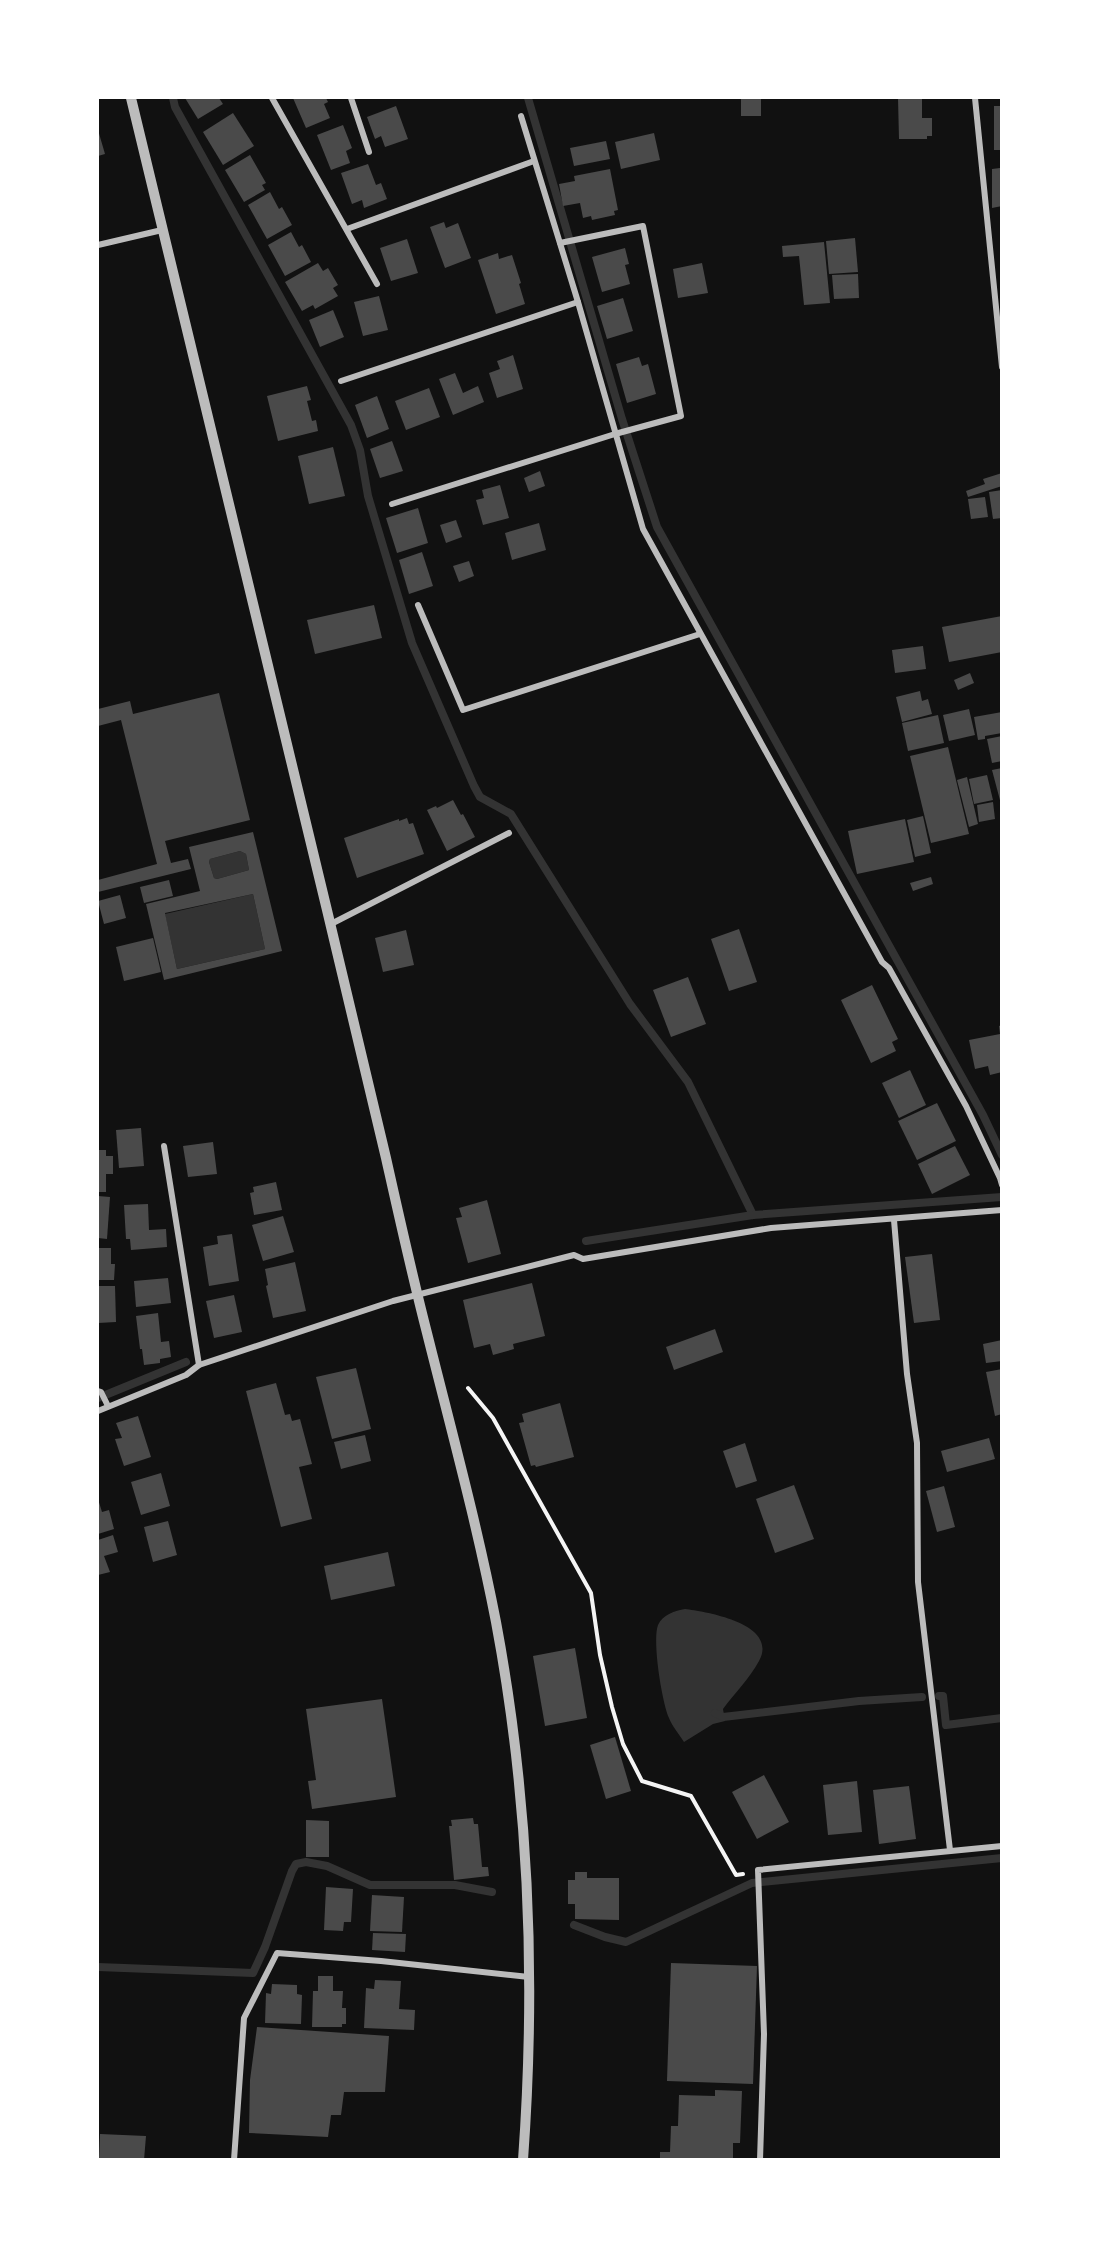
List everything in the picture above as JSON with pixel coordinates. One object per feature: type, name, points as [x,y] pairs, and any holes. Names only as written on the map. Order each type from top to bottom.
[{"type":"street","points":[[131,98],[331,924],[418,1295],[477,1531],[496,1626],[512,1725],[524,1840],[530,1977],[528,2084],[523,2160]]},
{"type":"street","points":[[272,98],[377,284]]},
{"type":"street","points":[[351,98],[369,152]]},
{"type":"street","points":[[975,98],[1002,367]]},
{"type":"street","points":[[521,116],[534,161],[566,242],[578,302],[643,529],[882,962],[889,968],[966,1106],[1002,1185]]},
{"type":"street","points":[[347,230],[534,161]]},
{"type":"street","points":[[392,504],[615,434],[681,416],[643,226],[566,242]]},
{"type":"street","points":[[98,245],[162,230]]},
{"type":"street","points":[[341,381],[578,302]]},
{"type":"street","points":[[418,605],[463,710],[700,634]]},
{"type":"street","points":[[331,924],[509,833]]},
{"type":"street","points":[[164,1146],[199,1365]]},
{"type":"street","points":[[98,1412],[107,1404],[186,1375],[199,1365],[393,1301],[445,1286],[574,1256],[583,1258],[771,1228],[1002,1210]]},
{"type":"street","points":[[894,1220],[907,1374],[917,1443],[918,1582],[950,1850]]},
{"type":"street","points":[[99,1391],[107,1404]]},
{"type":"street","points":[[760,2160],[765,2034],[758,1870],[1002,1846]]},
{"type":"street","points":[[234,2160],[244,2018],[277,1953],[381,1961],[530,1977]]},
{"type":"path","points":[[468,1388],[493,1418],[591,1593],[600,1655],[612,1707],[623,1744],[642,1781],[691,1796],[736,1875],[758,1870]]},
{"type":"shaded area","points":[[240,851],[246,854],[249,870],[214,878],[210,859]]},
{"type":"shaded area","points":[[253,894],[265,949],[177,969],[165,914]]},
{"type":"shaded area","points":[[685,1609],[709,1613],[738,1622],[759,1638],[763,1648],[759,1661],[747,1680],[723,1709],[725,1721],[713,1724],[684,1742],[666,1710],[659,1672],[656,1633],[663,1618]]},
{"type":"building","points":[[185,98],[219,98],[223,104],[198,119]]},
{"type":"building","points":[[293,98],[326,98],[328,102],[324,104],[330,118],[306,128]]},
{"type":"building","points":[[741,98],[761,98],[761,116],[741,116]]},
{"type":"building","points":[[898,98],[922,98],[922,118],[932,118],[932,136],[927,136],[927,139],[899,139]]},
{"type":"building","points":[[396,106],[408,139],[385,147],[381,136],[375,139],[367,117]]},
{"type":"building","points":[[994,106],[1002,106],[1002,150],[994,150]]},
{"type":"building","points":[[233,113],[254,146],[223,165],[203,132]]},
{"type":"building","points":[[343,125],[352,148],[346,151],[350,163],[331,170],[317,135]]},
{"type":"building","points":[[98,130],[105,154],[98,156]]},
{"type":"building","points":[[654,133],[660,160],[621,169],[615,142]]},
{"type":"building","points":[[606,141],[610,159],[574,166],[570,148]]},
{"type":"building","points":[[250,155],[266,183],[262,185],[265,190],[244,202],[225,170]]},
{"type":"building","points":[[368,164],[376,185],[381,183],[387,199],[364,208],[362,200],[352,204],[341,173]]},
{"type":"building","points":[[1000,168],[1002,206],[992,208],[992,169]]},
{"type":"building","points":[[610,169],[618,210],[614,211],[615,215],[592,220],[591,216],[583,218],[580,203],[563,206],[559,184],[575,181],[574,176]]},
{"type":"building","points":[[270,192],[279,209],[282,207],[292,225],[267,239],[248,205]]},
{"type":"building","points":[[444,222],[446,228],[458,223],[471,258],[445,268],[430,227]]},
{"type":"building","points":[[291,232],[299,247],[302,245],[311,262],[285,276],[268,245]]},
{"type":"building","points":[[855,238],[858,272],[829,274],[826,241]]},
{"type":"building","points":[[407,239],[418,273],[391,281],[380,248]]},
{"type":"building","points":[[824,242],[830,303],[804,305],[799,256],[783,257],[782,246]]},
{"type":"building","points":[[625,248],[629,264],[625,265],[630,284],[602,292],[592,257]]},
{"type":"building","points":[[498,253],[499,259],[512,255],[525,304],[496,314],[478,260]]},
{"type":"building","points":[[318,263],[323,271],[328,268],[338,285],[333,288],[338,296],[315,309],[313,305],[302,311],[285,282]]},
{"type":"building","points":[[702,263],[708,293],[678,298],[673,269]]},
{"type":"building","points":[[858,274],[859,298],[834,299],[832,275]]},
{"type":"building","points":[[379,296],[388,330],[363,336],[354,302]]},
{"type":"building","points":[[623,298],[633,331],[607,339],[597,306]]},
{"type":"building","points":[[333,310],[344,337],[320,347],[309,320]]},
{"type":"building","points":[[513,355],[523,389],[497,398],[489,373],[500,369],[497,361]]},
{"type":"building","points":[[639,357],[642,366],[648,364],[656,394],[627,403],[616,364]]},
{"type":"building","points":[[455,373],[463,393],[478,386],[484,402],[453,415],[439,379]]},
{"type":"building","points":[[307,386],[311,400],[307,401],[312,421],[316,420],[318,431],[278,441],[267,396]]},
{"type":"building","points":[[429,388],[440,417],[406,430],[395,401]]},
{"type":"building","points":[[377,396],[389,429],[367,438],[355,405]]},
{"type":"building","points":[[392,441],[403,471],[380,478],[370,449]]},
{"type":"building","points":[[333,447],[345,496],[309,504],[298,456]]},
{"type":"building","points":[[540,471],[545,486],[529,492],[524,478]]},
{"type":"building","points":[[1002,473],[1002,486],[968,497],[966,491],[985,484],[983,479]]},
{"type":"building","points":[[500,485],[509,518],[483,525],[476,500],[484,498],[482,490]]},
{"type":"building","points":[[1002,490],[1002,518],[993,519],[989,492]]},
{"type":"building","points":[[985,497],[988,517],[971,519],[968,499]]},
{"type":"building","points":[[418,508],[428,543],[397,553],[386,518]]},
{"type":"building","points":[[456,520],[462,537],[446,543],[440,525]]},
{"type":"building","points":[[539,523],[546,550],[512,560],[505,533]]},
{"type":"building","points":[[422,552],[433,586],[409,594],[399,560]]},
{"type":"building","points":[[469,561],[474,576],[459,582],[453,566]]},
{"type":"building","points":[[374,605],[382,638],[315,654],[307,620]]},
{"type":"building","points":[[1002,616],[1002,652],[949,662],[942,627]]},
{"type":"building","points":[[923,646],[926,669],[895,673],[892,650]]},
{"type":"building","points":[[970,673],[974,683],[958,690],[954,680]]},
{"type":"building","points":[[920,691],[922,701],[928,699],[932,714],[902,722],[896,697]]},
{"type":"building","points":[[219,693],[250,820],[165,841],[171,863],[188,859],[191,869],[98,892],[98,880],[157,864],[121,720],[98,726],[98,709],[130,701],[133,714]]},
{"type":"building","points":[[969,709],[975,735],[949,741],[943,715]]},
{"type":"building","points":[[1002,712],[1002,733],[985,736],[985,739],[978,740],[974,717]]},
{"type":"building","points":[[938,715],[944,743],[908,751],[902,723]]},
{"type":"building","points":[[1002,736],[1002,761],[992,763],[987,739]]},
{"type":"building","points":[[948,747],[969,834],[931,843],[910,756]]},
{"type":"building","points":[[1002,768],[1002,804],[1001,804],[992,770]]},
{"type":"building","points":[[987,775],[993,800],[974,804],[969,779]]},
{"type":"building","points":[[967,777],[978,824],[969,827],[957,780]]},
{"type":"building","points":[[453,800],[475,837],[447,851],[427,810]]},
{"type":"building","points":[[993,802],[995,819],[979,822],[977,805]]},
{"type":"building","points":[[923,816],[931,853],[915,857],[907,820]]},
{"type":"building","points":[[407,818],[409,824],[413,823],[424,854],[357,878],[344,838]]},
{"type":"building","points":[[905,819],[914,862],[857,874],[848,831]]},
{"type":"building","points":[[253,832],[282,951],[164,980],[146,904],[200,891],[189,847]],"holes":[[[240,851],[246,854],[249,870],[214,878],[210,859]],[[253,894],[265,949],[177,969],[165,913]]]},
{"type":"building","points":[[931,877],[933,884],[913,891],[910,883]]},
{"type":"building","points":[[169,880],[173,896],[144,903],[140,887]]},
{"type":"building","points":[[120,895],[126,918],[104,924],[98,901]]},
{"type":"building","points":[[739,929],[757,982],[729,991],[711,939]]},
{"type":"building","points":[[406,930],[414,965],[383,972],[375,938]]},
{"type":"building","points":[[153,938],[161,972],[124,981],[116,947]]},
{"type":"building","points":[[688,977],[706,1024],[671,1037],[653,990]]},
{"type":"building","points":[[872,985],[898,1039],[892,1042],[896,1051],[871,1063],[841,1000]]},
{"type":"building","points":[[1002,1025],[1002,1072],[990,1075],[988,1066],[975,1069],[969,1040],[1000,1034],[999,1026]]},
{"type":"building","points":[[910,1070],[926,1105],[899,1118],[882,1083]]},
{"type":"building","points":[[937,1103],[956,1141],[917,1160],[898,1121]]},
{"type":"building","points":[[141,1128],[144,1166],[119,1168],[116,1130]]},
{"type":"building","points":[[213,1142],[217,1174],[188,1177],[183,1146]]},
{"type":"building","points":[[955,1146],[970,1175],[932,1194],[918,1164]]},
{"type":"building","points":[[98,1150],[106,1150],[106,1156],[113,1156],[113,1174],[106,1174],[106,1192],[98,1192]]},
{"type":"building","points":[[276,1182],[282,1210],[254,1215],[250,1193],[254,1192],[253,1187]]},
{"type":"building","points":[[98,1196],[110,1197],[107,1239],[98,1238]]},
{"type":"building","points":[[487,1200],[501,1254],[468,1263],[456,1218],[462,1217],[459,1208]]},
{"type":"building","points":[[148,1204],[149,1230],[166,1229],[167,1247],[131,1250],[130,1239],[126,1239],[124,1205]]},
{"type":"building","points":[[283,1216],[294,1252],[263,1261],[252,1225]]},
{"type":"building","points":[[232,1234],[239,1281],[209,1286],[203,1247],[218,1244],[217,1236]]},
{"type":"building","points":[[98,1248],[111,1248],[111,1264],[115,1264],[114,1280],[98,1280]]},
{"type":"building","points":[[932,1254],[940,1320],[914,1323],[905,1257]]},
{"type":"building","points":[[295,1262],[306,1311],[273,1318],[265,1269]]},
{"type":"building","points":[[168,1278],[171,1303],[136,1307],[134,1281]]},
{"type":"building","points":[[532,1283],[545,1336],[513,1344],[514,1349],[493,1355],[490,1344],[474,1348],[463,1300]]},
{"type":"building","points":[[98,1286],[115,1286],[116,1322],[98,1323]]},
{"type":"building","points":[[234,1295],[242,1332],[214,1338],[206,1301]]},
{"type":"building","points":[[158,1313],[161,1342],[169,1341],[171,1357],[160,1359],[160,1363],[144,1365],[136,1316]]},
{"type":"building","points":[[715,1329],[723,1352],[674,1370],[666,1347]]},
{"type":"building","points":[[1002,1340],[1002,1361],[986,1363],[983,1344]]},
{"type":"building","points":[[356,1368],[371,1429],[332,1439],[316,1377]]},
{"type":"building","points":[[1002,1369],[1002,1414],[995,1416],[986,1372]]},
{"type":"building","points":[[276,1383],[285,1415],[290,1414],[292,1421],[300,1419],[312,1464],[299,1467],[312,1519],[281,1527],[246,1391]]},
{"type":"building","points":[[560,1403],[574,1457],[536,1467],[531,1466],[519,1423],[524,1422],[522,1414]]},
{"type":"building","points":[[138,1416],[151,1457],[124,1466],[115,1439],[122,1438],[116,1423]]},
{"type":"building","points":[[365,1435],[371,1461],[341,1469],[334,1442]]},
{"type":"building","points":[[989,1438],[995,1459],[947,1472],[941,1451]]},
{"type":"building","points":[[745,1443],[757,1481],[736,1488],[723,1451]]},
{"type":"building","points":[[161,1473],[170,1506],[141,1515],[131,1482]]},
{"type":"building","points":[[794,1485],[814,1539],[775,1553],[756,1499]]},
{"type":"building","points":[[944,1486],[955,1527],[937,1532],[926,1491]]},
{"type":"building","points":[[98,1499],[102,1512],[109,1510],[114,1529],[98,1534]]},
{"type":"building","points":[[168,1521],[177,1555],[153,1562],[144,1527]]},
{"type":"building","points":[[113,1535],[118,1552],[104,1556],[110,1572],[98,1575],[98,1540]]},
{"type":"building","points":[[388,1552],[395,1586],[331,1600],[324,1566]]},
{"type":"building","points":[[575,1648],[587,1718],[545,1726],[533,1656]]},
{"type":"building","points":[[382,1699],[396,1797],[312,1809],[308,1781],[316,1780],[306,1709]]},
{"type":"building","points":[[615,1737],[631,1791],[606,1799],[590,1745]]},
{"type":"building","points":[[764,1775],[789,1822],[757,1839],[732,1792]]},
{"type":"building","points":[[857,1781],[862,1832],[828,1835],[823,1785]]},
{"type":"building","points":[[909,1786],[916,1839],[879,1844],[873,1790]]},
{"type":"building","points":[[473,1818],[474,1824],[478,1824],[482,1867],[488,1867],[489,1876],[454,1880],[449,1826],[452,1826],[451,1820]]},
{"type":"building","points":[[306,1820],[329,1821],[329,1857],[306,1857]]},
{"type":"building","points":[[575,1872],[587,1872],[587,1878],[619,1878],[619,1920],[575,1919],[575,1904],[568,1904],[568,1880],[575,1880]]},
{"type":"building","points":[[326,1887],[353,1889],[351,1922],[344,1922],[343,1931],[324,1930]]},
{"type":"building","points":[[372,1895],[404,1897],[402,1932],[370,1931]]},
{"type":"building","points":[[373,1933],[406,1934],[405,1952],[372,1950]]},
{"type":"building","points":[[671,1963],[757,1966],[753,2084],[667,2081]]},
{"type":"building","points":[[318,1976],[333,1976],[333,1991],[343,1991],[342,2008],[346,2008],[346,2024],[342,2024],[342,2027],[312,2027],[313,1991],[318,1991]]},
{"type":"building","points":[[375,1980],[401,1981],[399,2009],[415,2010],[414,2030],[364,2028],[366,1988],[374,1989]]},
{"type":"building","points":[[272,1984],[297,1985],[297,1994],[302,1995],[301,2024],[265,2023],[266,1993],[271,1994]]},
{"type":"building","points":[[257,2027],[389,2036],[385,2092],[344,2092],[341,2115],[331,2115],[328,2137],[249,2133],[250,2080]]},
{"type":"building","points":[[715,2090],[742,2091],[740,2143],[733,2143],[733,2159],[660,2160],[660,2152],[670,2152],[671,2126],[678,2126],[679,2095],[715,2096]]},
{"type":"building","points":[[100,2134],[146,2136],[144,2160],[99,2160]]},
{"type":"waterway","points":[[173,98],[175,107],[351,425],[360,450],[368,496],[412,643],[474,786],[480,797],[511,814],[630,1004],[688,1082],[753,1215]]},
{"type":"waterway","points":[[528,98],[622,419],[657,527],[983,1115],[1002,1155]]},
{"type":"waterway","points":[[586,1241],[753,1215],[1002,1197]]},
{"type":"waterway","points":[[98,1398],[186,1362]]},
{"type":"waterway","points":[[939,1696],[943,1696],[946,1725],[1002,1718]]},
{"type":"waterway","points":[[715,1713],[723,1717],[859,1701],[922,1697]]},
{"type":"waterway","points":[[574,1925],[626,1942],[752,1883],[1002,1858]]},
{"type":"waterway","points":[[98,1967],[253,1973],[265,1947],[292,1871],[296,1864],[306,1862],[327,1866],[370,1885],[455,1885],[492,1892]]}]
